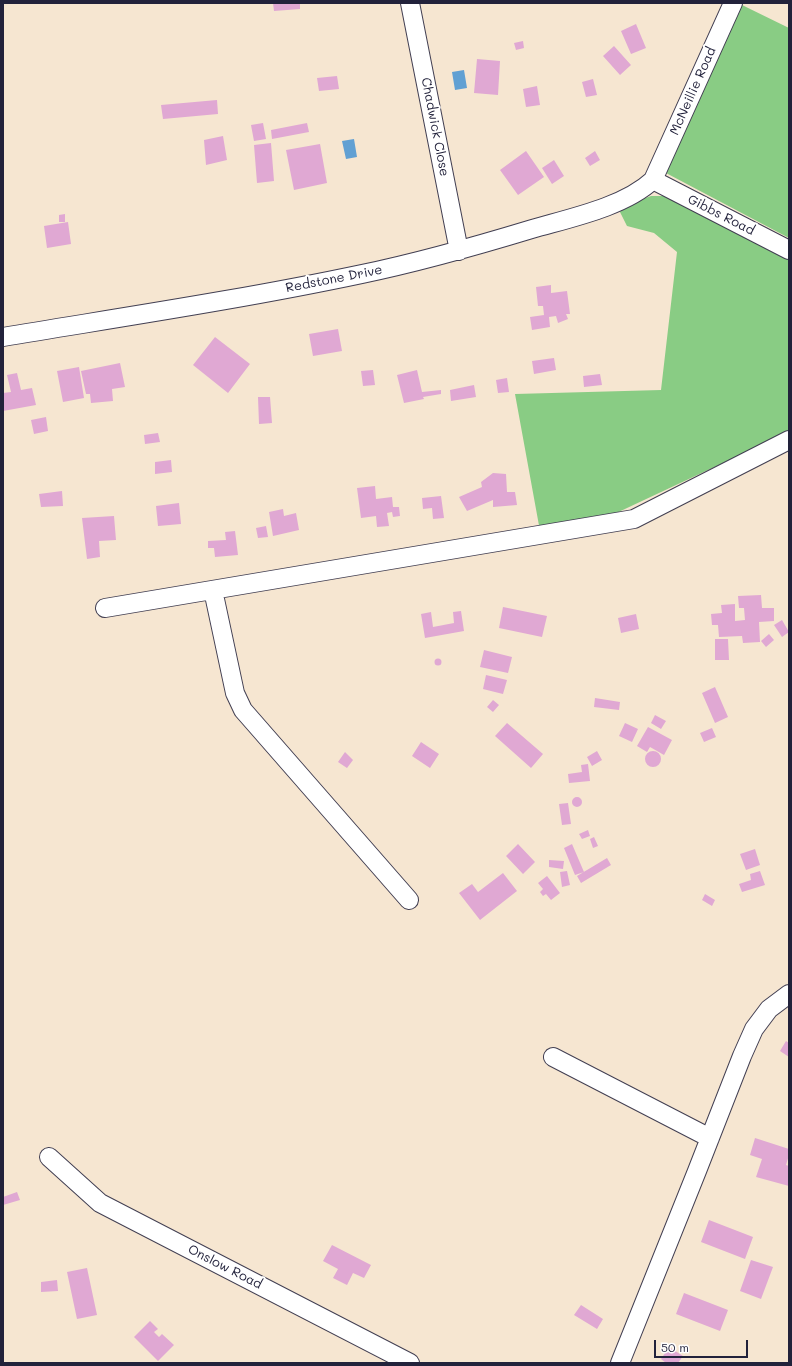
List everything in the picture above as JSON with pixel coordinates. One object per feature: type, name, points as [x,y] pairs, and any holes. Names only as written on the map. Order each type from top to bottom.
[{"type":"street","name":"Chadwick Close","points":[[410,3],[459,251]]},
{"type":"street","name":"McNeillie Road","points":[[653,180],[733,3]]},
{"type":"street","name":"Redstone Drive","points":[[3,337],[364,274],[459,251],[610,205],[644,189],[653,180]]},
{"type":"street","name":"Gibbs Road","points":[[653,180],[789,250]]},
{"type":"street","points":[[105,608],[634,519],[789,440]]},
{"type":"street","points":[[213,590],[235,693],[243,710],[409,900]]},
{"type":"street","points":[[620,1363],[754,1029],[769,1009],[789,994]]},
{"type":"street","points":[[553,1057],[710,1138]]},
{"type":"street","name":"Onslow Road","points":[[50,1157],[100,1203],[410,1363]]},
{"type":"green space","points":[[742,5],[789,28],[789,238],[666,173]]},
{"type":"green space","points":[[651,196],[666,196],[789,259],[789,432],[610,516],[540,531],[515,394],[661,390],[677,252],[654,233],[627,226],[620,212],[623,206]]},
{"type":"water","points":[[464,70],[467,88],[455,90],[452,72]]},
{"type":"water","points":[[354,139],[357,157],[346,159],[342,141]]},
{"type":"building","points":[[273,3],[300,3],[300,9],[274,11]]},
{"type":"building","points":[[636,24],[646,48],[631,54],[621,31]]},
{"type":"building","points":[[523,41],[524,48],[516,50],[514,43]]},
{"type":"building","points":[[614,46],[631,65],[620,75],[603,56]]},
{"type":"building","points":[[477,59],[500,61],[498,95],[474,93]]},
{"type":"building","points":[[337,76],[339,89],[319,91],[317,78]]},
{"type":"building","points":[[593,79],[597,95],[586,97],[582,82]]},
{"type":"building","points":[[537,86],[540,105],[526,107],[523,89]]},
{"type":"building","points":[[217,100],[218,114],[163,119],[161,105]]},
{"type":"building","points":[[263,123],[266,139],[254,141],[251,125]]},
{"type":"building","points":[[307,123],[309,132],[272,139],[271,130]]},
{"type":"building","points":[[223,136],[227,160],[206,165],[204,140]]},
{"type":"building","points":[[271,143],[274,181],[257,183],[254,145]]},
{"type":"building","points":[[320,144],[327,183],[294,190],[286,150]]},
{"type":"building","points":[[526,151],[544,177],[518,195],[500,170]]},
{"type":"building","points":[[595,151],[600,160],[590,166],[585,158]]},
{"type":"building","points":[[554,160],[564,176],[552,184],[542,168]]},
{"type":"building","points":[[65,214],[65,222],[59,222],[59,215]]},
{"type":"building","points":[[68,222],[71,244],[47,248],[44,226]]},
{"type":"building","points":[[551,285],[551,293],[567,291],[570,314],[566,314],[568,319],[558,323],[556,316],[549,317],[550,327],[532,330],[530,317],[544,315],[543,306],[538,306],[536,287]]},
{"type":"building","points":[[338,329],[342,351],[313,356],[309,334]]},
{"type":"building","points":[[215,337],[250,364],[228,393],[193,365]]},
{"type":"building","points":[[554,358],[556,370],[534,374],[532,361]]},
{"type":"building","points":[[120,363],[125,387],[112,389],[113,401],[91,403],[90,394],[86,394],[81,371]]},
{"type":"building","points":[[79,367],[84,398],[63,402],[57,371]]},
{"type":"building","points":[[373,370],[375,385],[363,386],[361,371]]},
{"type":"building","points":[[417,370],[422,392],[441,390],[441,394],[423,397],[424,399],[404,403],[397,375]]},
{"type":"building","points":[[17,373],[21,390],[32,388],[36,405],[3,411],[3,393],[11,392],[7,375]]},
{"type":"building","points":[[600,374],[602,385],[584,387],[583,376]]},
{"type":"building","points":[[507,378],[509,392],[498,393],[496,380]]},
{"type":"building","points":[[474,385],[476,397],[451,401],[450,390]]},
{"type":"building","points":[[258,397],[270,397],[272,423],[259,424]]},
{"type":"building","points":[[46,417],[48,431],[34,434],[31,420]]},
{"type":"building","points":[[158,433],[160,442],[145,444],[144,435]]},
{"type":"building","points":[[171,460],[172,472],[155,474],[155,462]]},
{"type":"building","points":[[493,473],[506,474],[507,492],[515,492],[517,505],[493,507],[493,500],[467,511],[459,497],[482,487],[481,482]]},
{"type":"building","points":[[375,486],[376,499],[392,497],[393,507],[399,507],[400,516],[393,517],[392,512],[387,513],[389,526],[377,527],[376,516],[361,518],[357,488]]},
{"type":"building","points":[[62,491],[63,506],[41,507],[39,494]]},
{"type":"building","points":[[441,496],[444,518],[433,519],[432,508],[423,509],[422,498]]},
{"type":"building","points":[[179,503],[181,524],[158,526],[156,506]]},
{"type":"building","points":[[283,509],[284,516],[296,513],[299,530],[273,536],[269,512]]},
{"type":"building","points":[[114,516],[116,540],[99,541],[100,557],[87,559],[82,518]]},
{"type":"building","points":[[266,526],[268,537],[258,538],[256,528]]},
{"type":"building","points":[[235,531],[238,555],[215,557],[214,548],[208,548],[208,541],[226,540],[225,532]]},
{"type":"building","points":[[761,595],[762,608],[774,608],[774,621],[759,622],[760,642],[743,643],[742,636],[719,637],[718,625],[712,625],[711,614],[722,613],[721,605],[735,604],[735,621],[745,620],[744,608],[739,608],[738,596]]},
{"type":"building","points":[[503,607],[547,616],[542,637],[499,628]]},
{"type":"building","points":[[461,611],[464,631],[425,638],[421,614],[431,612],[433,627],[454,623],[453,612]]},
{"type":"building","points":[[636,614],[639,629],[621,633],[618,618]]},
{"type":"building","points":[[782,620],[789,632],[782,637],[774,625]]},
{"type":"building","points":[[769,634],[774,640],[766,647],[761,641]]},
{"type":"building","points":[[715,639],[728,639],[729,660],[715,660]]},
{"type":"building","points":[[484,650],[512,657],[508,673],[480,667]]},
{"type":"building","points":[[438,659],[441,662],[438,665],[435,662]]},
{"type":"building","points":[[486,675],[507,680],[503,694],[483,689]]},
{"type":"building","points":[[715,687],[728,717],[715,723],[702,693]]},
{"type":"building","points":[[595,698],[620,702],[619,710],[594,707]]},
{"type":"building","points":[[493,700],[499,705],[493,712],[487,707]]},
{"type":"building","points":[[655,715],[666,721],[661,729],[651,723]]},
{"type":"building","points":[[507,723],[543,754],[531,768],[495,736]]},
{"type":"building","points":[[625,723],[638,729],[632,742],[619,736]]},
{"type":"building","points":[[648,727],[672,740],[664,755],[650,747],[647,752],[637,746]]},
{"type":"building","points":[[712,728],[716,737],[704,742],[700,733]]},
{"type":"building","points":[[421,742],[439,754],[430,768],[412,756]]},
{"type":"building","points":[[597,751],[602,760],[592,766],[587,757]]},
{"type":"building","points":[[653,751],[660,756],[661,759],[656,766],[653,767],[646,762],[645,759],[650,752]]},
{"type":"building","points":[[345,752],[353,760],[347,768],[338,762]]},
{"type":"building","points":[[588,764],[590,781],[569,783],[568,774],[582,772],[581,765]]},
{"type":"building","points":[[577,797],[582,802],[577,807],[572,802]]},
{"type":"building","points":[[568,803],[571,824],[562,825],[559,804]]},
{"type":"building","points":[[588,830],[590,836],[582,839],[579,834]]},
{"type":"building","points":[[594,837],[598,846],[593,848],[590,839]]},
{"type":"building","points":[[518,844],[535,862],[523,874],[506,856]]},
{"type":"building","points":[[572,844],[584,872],[575,875],[564,848]]},
{"type":"building","points":[[755,849],[760,865],[746,870],[740,854]]},
{"type":"building","points":[[607,858],[611,865],[581,883],[577,876]]},
{"type":"building","points":[[549,860],[564,861],[563,869],[549,867]]},
{"type":"building","points":[[567,871],[570,885],[562,887],[560,872]]},
{"type":"building","points":[[760,871],[765,885],[742,892],[739,884],[751,880],[750,874]]},
{"type":"building","points":[[503,873],[517,891],[480,920],[459,893],[472,884],[478,892]]},
{"type":"building","points":[[547,876],[560,893],[551,900],[546,894],[543,896],[540,892],[543,889],[538,883]]},
{"type":"building","points":[[705,894],[715,900],[712,906],[702,900]]},
{"type":"building","points":[[786,1041],[789,1043],[789,1057],[780,1051]]},
{"type":"building","points":[[755,1138],[789,1149],[786,1165],[789,1166],[789,1186],[756,1177],[762,1159],[750,1155]]},
{"type":"building","points":[[17,1192],[20,1200],[3,1205],[3,1197]]},
{"type":"building","points":[[709,1220],[753,1237],[745,1259],[701,1242]]},
{"type":"building","points":[[332,1245],[371,1265],[364,1278],[353,1273],[347,1285],[333,1278],[338,1269],[323,1261]]},
{"type":"building","points":[[751,1260],[773,1267],[761,1299],[740,1291]]},
{"type":"building","points":[[87,1268],[97,1315],[77,1319],[67,1272]]},
{"type":"building","points":[[57,1280],[58,1291],[41,1292],[41,1282]]},
{"type":"building","points":[[684,1293],[728,1310],[720,1331],[676,1314]]},
{"type":"building","points":[[581,1305],[603,1319],[597,1329],[574,1315]]},
{"type":"building","points":[[150,1321],[158,1329],[154,1332],[159,1337],[162,1334],[174,1345],[158,1361],[134,1337]]},
{"type":"building","points":[[669,1347],[683,1356],[678,1363],[666,1363],[661,1359]]}]
